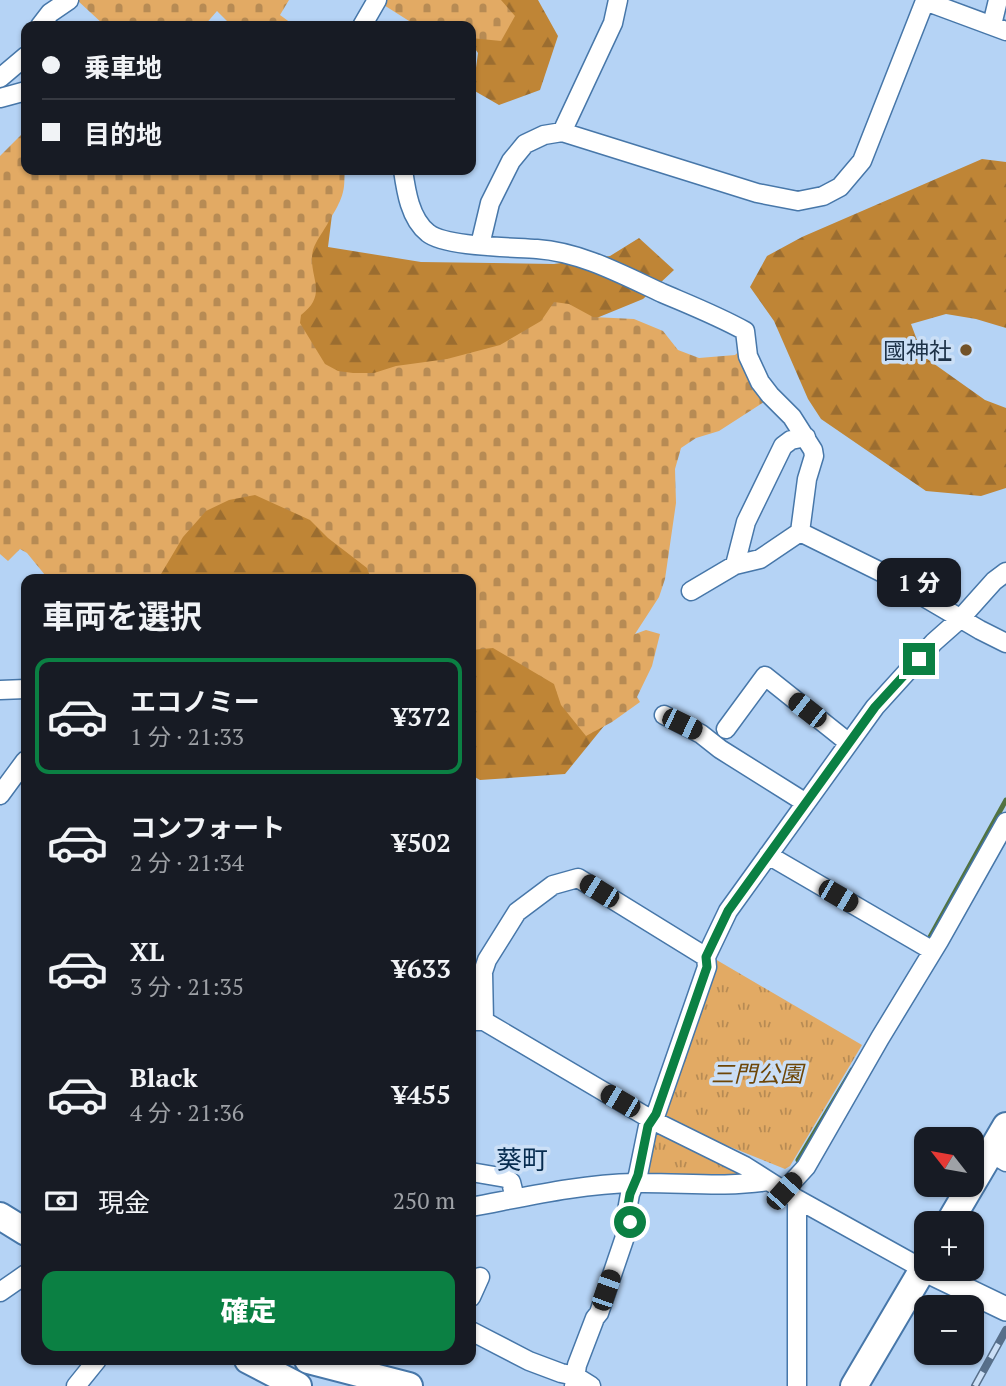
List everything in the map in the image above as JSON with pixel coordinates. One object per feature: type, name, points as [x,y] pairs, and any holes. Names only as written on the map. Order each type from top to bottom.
[{"type":"highway","points":[[958,1211],[998,1157],[1006,1126]]},
{"type":"highway","points":[[0,1216],[21,1230]]},
{"type":"highway","points":[[854,1386],[915,1281]]},
{"type":"highway","points":[[356,1366],[409,1386]]},
{"type":"highway","points":[[260,1368],[290,1386]]},
{"type":"highway","points":[[260,1368],[298,1386]]},
{"type":"main road","points":[[953,1281],[1006,1309]]},
{"type":"street","points":[[44,21],[50,13],[69,0]]},
{"type":"street","points":[[365,21],[377,0]]},
{"type":"street","points":[[562,132],[612,23],[618,0]]},
{"type":"street","points":[[480,245],[490,203],[510,162],[525,144],[544,135],[562,132],[757,193],[797,201],[823,196],[841,187],[862,162],[925,1],[999,28],[998,0]]},
{"type":"street","points":[[0,78],[21,60]]},
{"type":"street","points":[[0,98],[21,92]]},
{"type":"street","points":[[404,175],[414,215],[426,232],[438,240],[567,253],[605,267],[745,331],[748,356],[760,382],[792,417],[813,450],[800,532],[760,559],[735,565],[691,591]]},
{"type":"street","points":[[735,565],[746,522],[783,446],[791,440],[806,437]]},
{"type":"street","points":[[800,532],[883,573],[1006,643]]},
{"type":"street","points":[[575,1381],[577,1365],[630,1222],[626,1216],[630,1194],[638,1175],[648,1126],[656,1114],[707,967],[706,957],[728,911],[875,707],[934,642],[1006,572]]},
{"type":"street","points":[[726,729],[765,676],[849,743]]},
{"type":"street","points":[[0,690],[21,689]]},
{"type":"street","points":[[664,715],[701,734],[720,749],[806,803]]},
{"type":"street","points":[[0,796],[21,767]]},
{"type":"street","points":[[797,1386],[790,1195],[1006,822]]},
{"type":"street","points":[[768,855],[933,951]]},
{"type":"street","points":[[706,957],[578,878],[553,885],[517,912],[486,960],[477,1021],[652,1120],[745,1166],[790,1195],[914,1261]]},
{"type":"street","points":[[476,1173],[506,1178],[511,1182],[514,1198]]},
{"type":"street","points":[[476,1206],[597,1185],[743,1185],[768,1181]]},
{"type":"street","points":[[0,1292],[21,1277]]},
{"type":"street","points":[[476,1286],[480,1277]]},
{"type":"street","points":[[476,1334],[529,1361],[591,1386]]},
{"type":"street","points":[[76,1386],[93,1365]]},
{"type":"green space","points":[[77,0],[289,0],[280,15],[288,21],[227,21],[217,11],[208,21],[100,21]]},
{"type":"green space","points":[[404,0],[538,0],[558,36],[540,90],[499,105],[476,92],[476,21],[458,21]]},
{"type":"green space","points":[[501,0],[515,16],[501,41],[476,38],[476,21],[409,21],[379,2]]},
{"type":"green space","points":[[21,135],[21,175],[345,175],[341,199],[313,250],[316,292],[310,307],[301,315],[300,323],[325,364],[338,371],[374,373],[396,366],[447,359],[500,345],[541,321],[554,302],[569,304],[593,317],[634,319],[663,331],[678,350],[699,358],[735,355],[743,348],[767,400],[719,431],[696,438],[681,448],[675,469],[676,503],[665,579],[659,597],[635,634],[646,630],[660,634],[652,666],[637,697],[640,702],[586,736],[561,705],[554,684],[493,648],[476,650],[476,574],[369,574],[367,568],[328,538],[310,520],[255,495],[229,500],[206,511],[183,537],[161,574],[44,574],[27,553],[20,549],[8,561],[0,554],[0,156]]},
{"type":"green space","points":[[982,159],[1006,162],[1006,328],[946,314],[911,324],[923,356],[985,400],[1006,408],[1006,488],[981,496],[926,491],[821,419],[808,399],[774,321],[750,287],[767,256],[802,237]]},
{"type":"green space","points":[[0,162],[21,168],[21,175],[337,175],[328,247],[421,262],[554,264],[610,256],[639,238],[674,270],[643,299],[582,324],[403,574],[136,574]]},
{"type":"green space","points":[[476,624],[515,631],[604,726],[565,774],[480,780],[476,778]]},
{"type":"green space","name":"三門公園","points":[[715,959],[862,1045],[790,1166],[785,1169],[683,1128],[662,1116]]},
{"type":"green space","points":[[652,1127],[742,1173],[742,1179],[642,1175]]},
{"type":"waterway","points":[[930,937],[1006,800]]},
{"type":"waterway","points":[[798,1160],[852,1070]]},
{"type":"railway","points":[[975,1386],[1006,1330]]},
{"type":"place","name":"國神社","points":[[966,350]]},
{"type":"district","name":"葵町","points":[[522,1159]]},
{"type":"route","points":[[630,1222],[626,1216],[630,1194],[638,1175],[648,1126],[656,1114],[707,967],[706,957],[728,911],[875,707],[919,659]]}]
